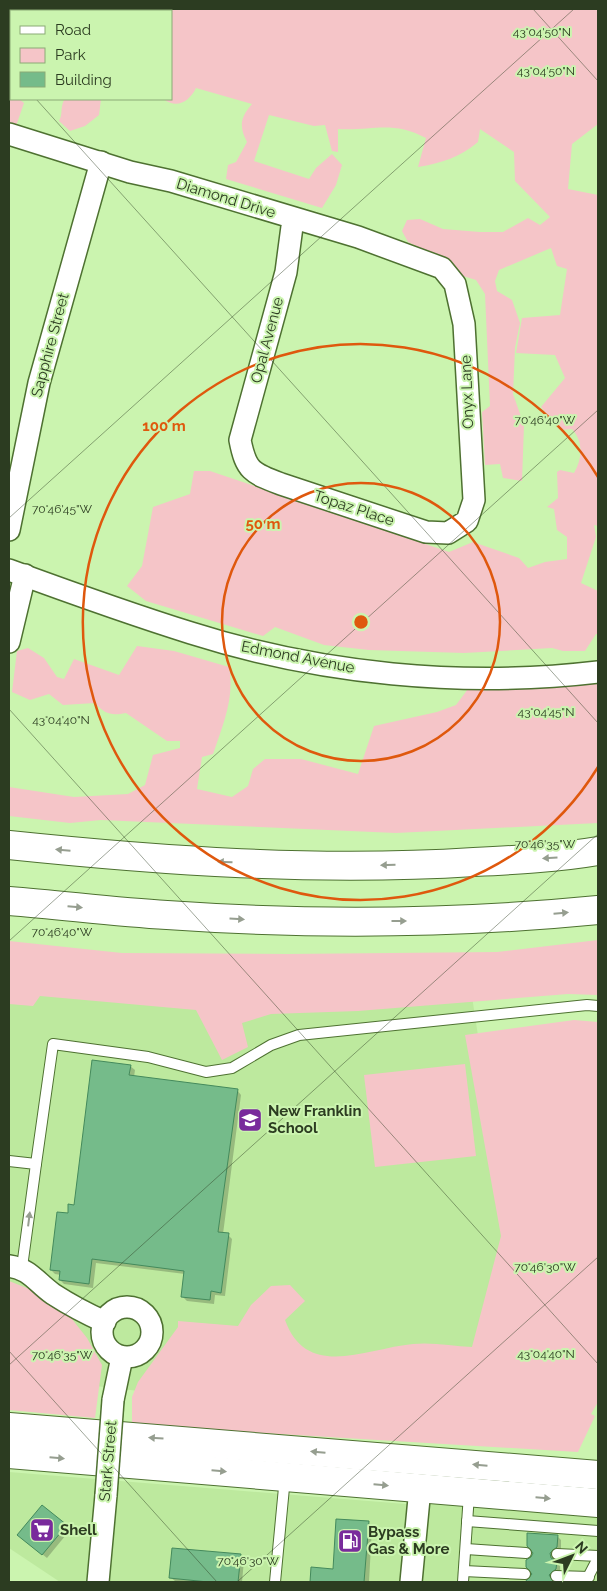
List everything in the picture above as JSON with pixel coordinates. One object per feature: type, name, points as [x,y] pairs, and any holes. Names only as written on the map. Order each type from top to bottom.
[{"type":"main road","points":[[9,845],[200,862],[328,866],[430,865],[566,857],[598,851]]},
{"type":"main road","points":[[9,901],[166,915],[278,921],[475,920],[598,910]]},
{"type":"main road","points":[[9,1427],[598,1476]]},
{"type":"main road","points":[[9,1454],[598,1503]]},
{"type":"street","name":"Diamond Drive","points":[[9,134],[358,237],[442,268]]},
{"type":"street","name":"Sapphire Street","points":[[9,530],[39,382],[100,162]]},
{"type":"street","name":"Opal Avenue","points":[[244,462],[240,440],[286,272],[293,219]]},
{"type":"street","name":"Onyx Lane","points":[[442,268],[454,284],[464,324],[474,500],[467,521]]},
{"type":"street","name":"Topaz Place","points":[[244,462],[260,476],[426,532],[448,533],[467,521]]},
{"type":"street","points":[[9,642],[17,572]]},
{"type":"street","name":"Edmond Avenue","points":[[17,572],[191,633],[255,650],[319,663],[434,678],[490,679],[598,672]]},
{"type":"street","points":[[16,1267],[77,1310],[105,1322]]},
{"type":"street","points":[[125,1308],[141,1312],[148,1319],[152,1333],[147,1348],[136,1356],[122,1357],[112,1352],[104,1340],[105,1322],[115,1310],[125,1308]]},
{"type":"street","name":"Stark Street","points":[[98,1582],[113,1400],[122,1357]]},
{"type":"street","points":[[411,1582],[420,1488]]},
{"type":"lane","points":[[16,1267],[36,1164],[53,1044],[148,1057],[206,1072],[220,1072],[232,1068],[271,1045],[299,1035],[587,1005],[598,1006]]},
{"type":"lane","points":[[9,1160],[36,1164]]},
{"type":"lane","points":[[275,1582],[285,1476]]},
{"type":"lane","points":[[463,1582],[469,1492]]},
{"type":"lane","points":[[467,1521],[598,1531]]},
{"type":"lane","points":[[466,1549],[526,1553]]},
{"type":"lane","points":[[556,1576],[587,1579],[598,1557],[557,1554]]},
{"type":"lane","points":[[464,1571],[525,1574]]},
{"type":"shaded area","name":"New Franklin School","points":[[469,977],[508,1231],[476,1430],[9,1376],[9,991]]},
{"type":"shaded area","points":[[9,1472],[406,1504],[434,1499],[598,1514],[598,1582],[60,1582],[9,1548]]},
{"type":"green space","points":[[9,9],[598,9],[598,124],[572,144],[568,189],[598,195],[598,526],[594,525],[596,537],[581,583],[598,591],[598,634],[596,634],[585,651],[563,651],[552,648],[464,653],[369,650],[324,645],[275,627],[263,636],[146,601],[127,586],[142,566],[153,507],[190,494],[194,471],[210,471],[449,552],[473,542],[519,558],[528,568],[545,562],[567,559],[567,537],[557,530],[554,509],[547,507],[558,498],[557,472],[560,470],[574,473],[579,462],[580,445],[572,429],[560,430],[541,407],[565,378],[555,355],[516,353],[522,318],[560,315],[567,269],[557,266],[551,248],[499,270],[495,281],[497,291],[512,300],[520,323],[515,348],[513,394],[524,425],[522,481],[503,478],[500,464],[485,465],[482,412],[490,406],[485,294],[476,280],[463,276],[444,260],[408,242],[402,231],[407,220],[420,219],[443,229],[480,232],[503,232],[528,218],[540,225],[550,217],[515,181],[514,152],[480,129],[478,142],[464,152],[435,164],[418,167],[426,138],[403,129],[338,129],[338,152],[332,151],[325,125],[314,126],[269,115],[254,161],[309,179],[316,168],[332,154],[342,165],[336,185],[322,208],[226,179],[228,165],[236,162],[247,142],[242,122],[252,104],[196,88],[190,97],[178,104],[165,100],[172,100],[172,10],[10,10],[10,100],[20,100],[24,103],[16,126],[9,123]]},
{"type":"green space","points":[[64,100],[101,100],[99,115],[85,126],[70,131],[59,121]]},
{"type":"green space","points":[[137,646],[174,651],[229,667],[230,689],[227,711],[213,754],[202,757],[197,789],[232,797],[248,786],[253,769],[265,759],[301,759],[358,774],[374,726],[437,712],[456,705],[468,689],[542,687],[598,682],[598,823],[396,833],[101,820],[70,823],[9,816],[9,787],[74,797],[128,794],[145,785],[153,755],[180,748],[180,741],[167,741],[126,713],[109,713],[102,710],[95,703],[63,705],[49,694],[30,700],[12,692],[17,651],[28,648],[44,658],[57,677],[64,679],[74,659],[119,675]]},
{"type":"green space","points":[[598,940],[598,995],[568,994],[358,1011],[271,1014],[242,1023],[248,1047],[222,1060],[196,1010],[40,996],[33,1006],[9,1004],[9,941],[122,953],[287,954],[497,952]]},
{"type":"green space","points":[[574,1020],[598,1022],[598,1402],[591,1414],[595,1416],[578,1452],[132,1425],[132,1397],[138,1382],[178,1327],[178,1321],[238,1326],[251,1305],[271,1286],[290,1285],[305,1301],[285,1320],[295,1339],[308,1350],[323,1355],[358,1354],[413,1344],[472,1347],[501,1236],[465,1035]]},
{"type":"green space","points":[[465,1064],[476,1156],[375,1167],[364,1075]]},
{"type":"green space","points":[[9,1281],[42,1294],[64,1309],[87,1338],[102,1365],[95,1418],[9,1410]]},
{"type":"building","points":[[92,1060],[131,1065],[129,1075],[238,1089],[218,1232],[229,1233],[221,1293],[211,1291],[210,1300],[181,1297],[184,1271],[92,1259],[89,1284],[59,1280],[60,1271],[50,1270],[57,1212],[68,1213],[68,1204],[74,1205]]},
{"type":"building","name":"Shell","points":[[42,1505],[67,1525],[42,1555],[17,1535]]},
{"type":"building","points":[[336,1519],[369,1521],[364,1582],[310,1582],[311,1567],[333,1569]]},
{"type":"building","points":[[527,1533],[558,1535],[557,1547],[550,1553],[551,1558],[557,1561],[556,1569],[549,1575],[554,1582],[525,1582],[532,1574],[526,1567],[526,1560],[533,1553],[527,1546]]},
{"type":"building","points":[[172,1548],[241,1554],[238,1582],[208,1582],[169,1578]]},
{"type":"place","name":"New Franklin School","points":[[250,1120]]},
{"type":"place","name":"Shell","points":[[42,1530]]},
{"type":"place","name":"Bypass Gas & More","points":[[350,1541]]}]
